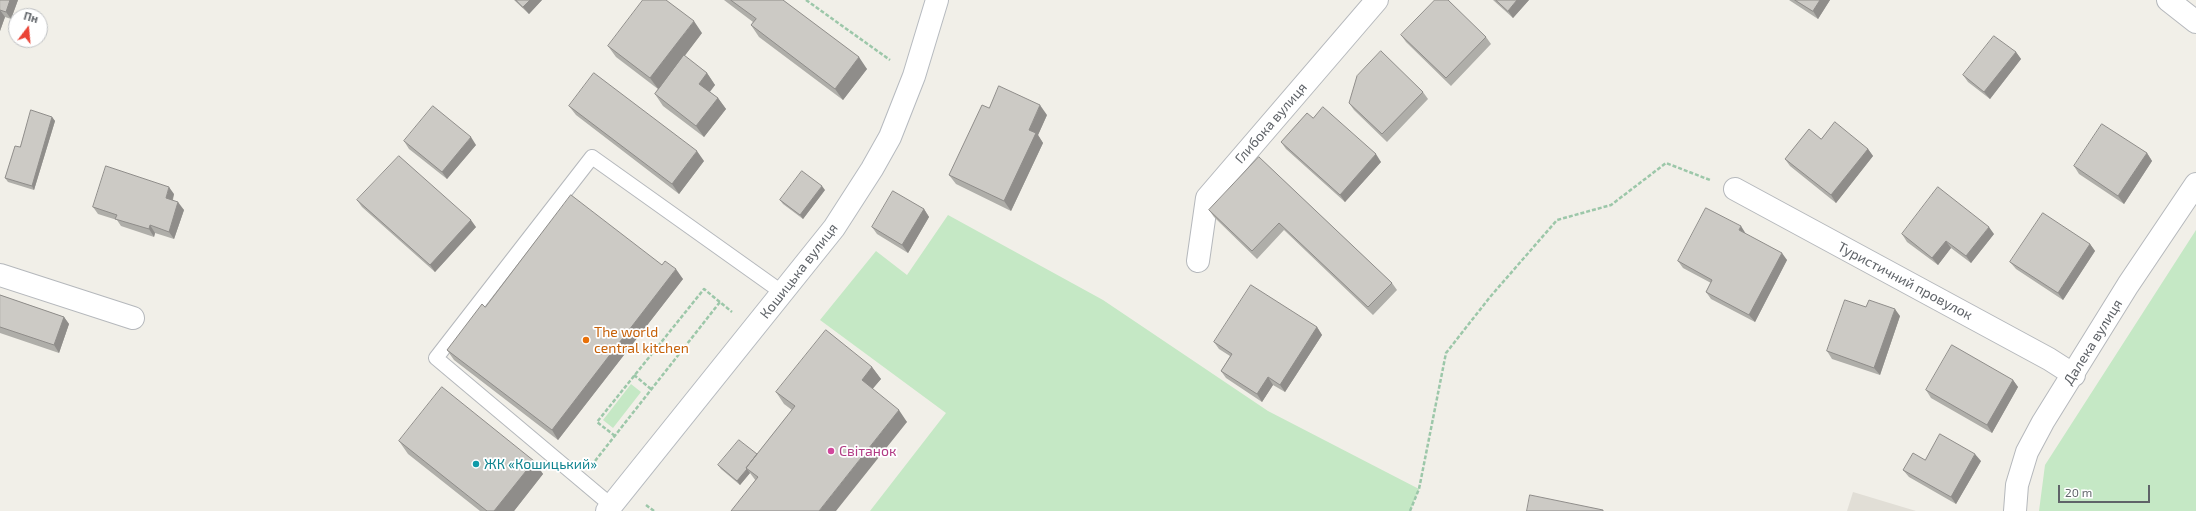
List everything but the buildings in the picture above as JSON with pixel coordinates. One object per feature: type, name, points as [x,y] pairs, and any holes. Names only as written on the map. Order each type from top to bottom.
[{"type":"street","name":"Кошицька вулиця","points":[[609,508],[834,228],[872,169],[890,137],[914,76],[936,0]]},
{"type":"street","name":"Глибока вулиця","points":[[1198,261],[1207,198],[1377,0]]},
{"type":"street","points":[[2168,0],[2196,22]]},
{"type":"street","name":"Далека вулиця","points":[[2015,511],[2017,485],[2027,452],[2128,286],[2196,184]]},
{"type":"street","name":"Туристичний провулок","points":[[1735,189],[2049,359],[2074,375]]},
{"type":"street","points":[[0,275],[133,318]]},
{"type":"lane","points":[[609,508],[436,358],[592,157],[782,294]]},
{"type":"path","points":[[806,0],[914,76]]},
{"type":"path","points":[[1410,511],[1420,489],[1446,353],[1490,297],[1557,220],[1611,205],[1666,163],[1735,189]]},
{"type":"path","points":[[615,436],[596,422],[704,289]]},
{"type":"path","points":[[626,488],[594,462],[720,302]]},
{"type":"path","points":[[634,376],[651,389]]},
{"type":"shaded area","points":[[1853,492],[1916,511],[1847,511]]},
{"type":"green space","points":[[948,215],[1103,300],[1268,411],[1419,489],[1410,511],[870,511],[946,413],[820,320],[876,251],[907,275]]},
{"type":"green space","points":[[2196,230],[2196,511],[2039,511],[2045,465]]},
{"type":"green space","points":[[631,384],[641,392],[613,428],[603,420]]},
{"type":"place","name":"The world central kitchen","points":[[586,340]]},
{"type":"place","name":"Світанок","points":[[831,451]]},
{"type":"place","name":"ЖК «Кошицький»","points":[[476,464]]}]
